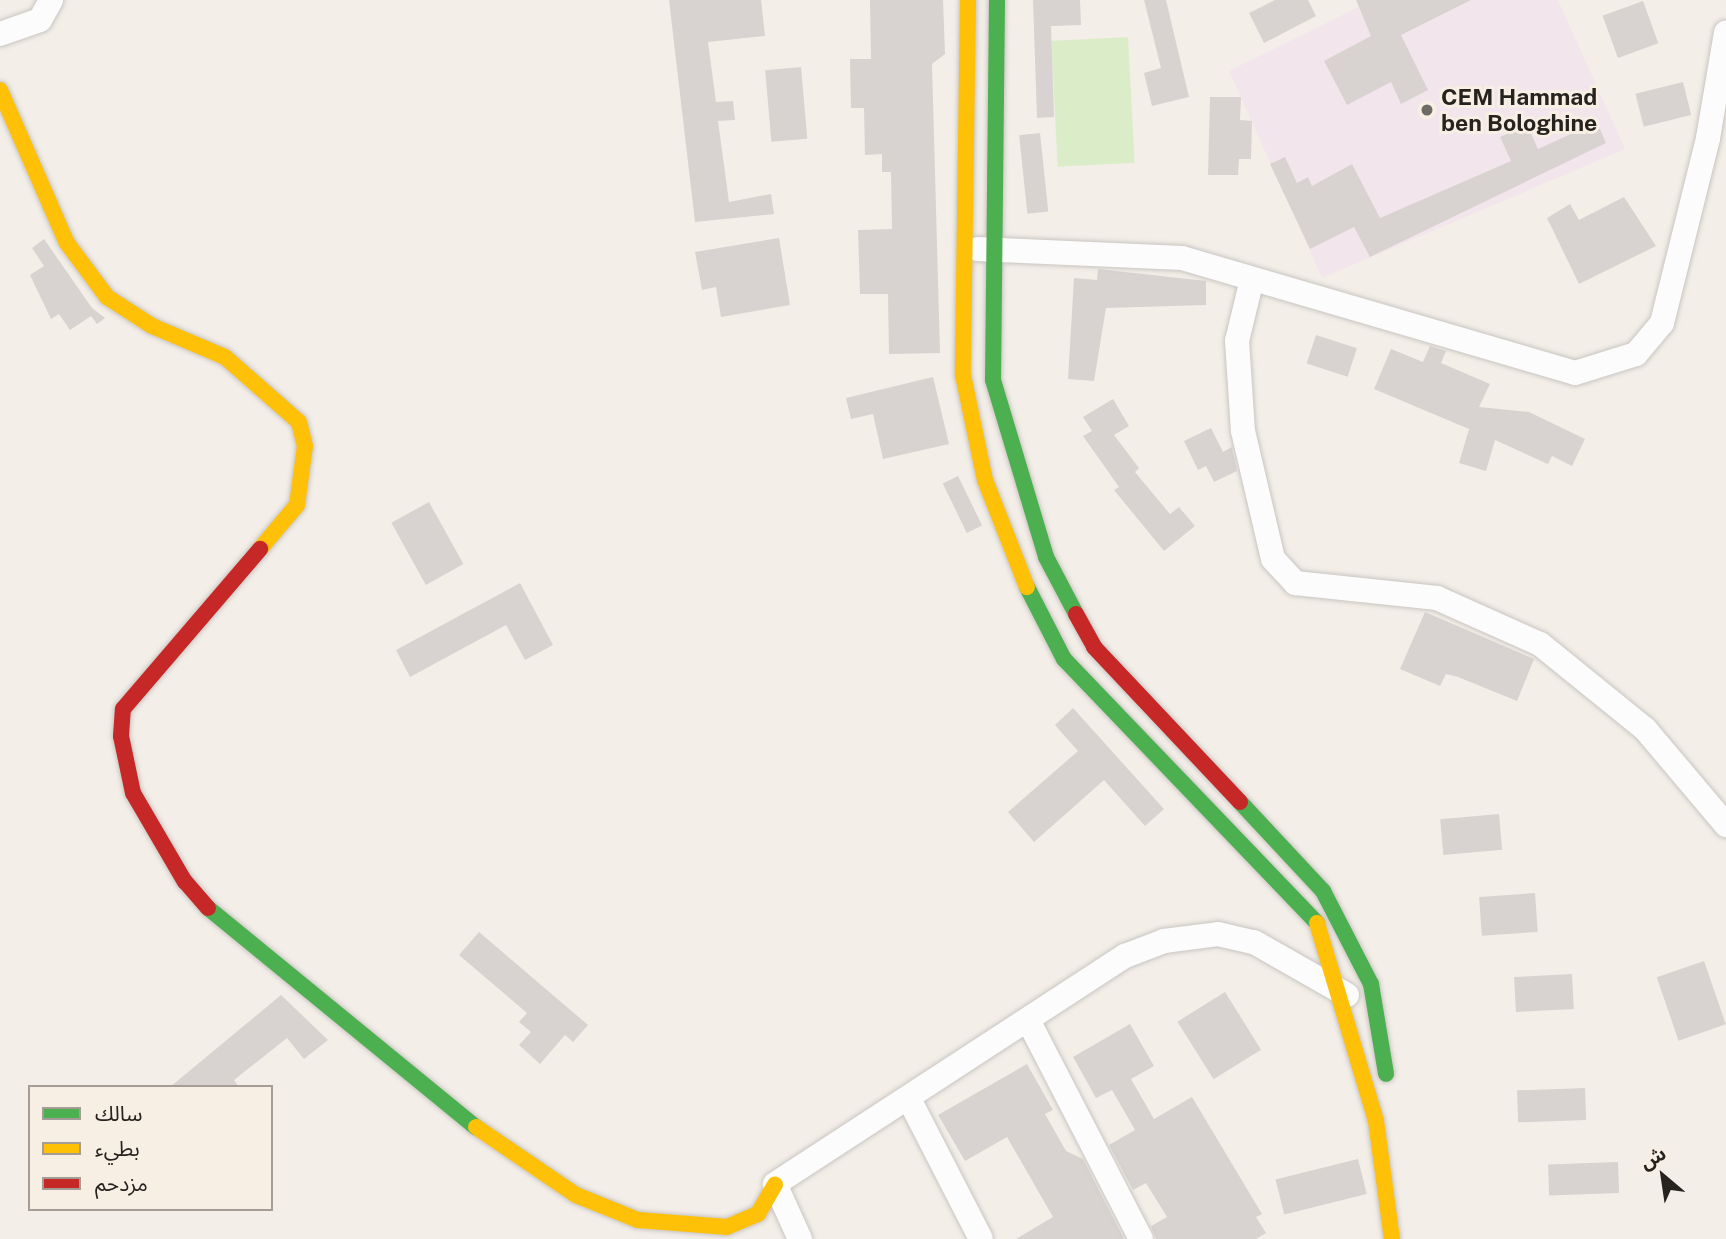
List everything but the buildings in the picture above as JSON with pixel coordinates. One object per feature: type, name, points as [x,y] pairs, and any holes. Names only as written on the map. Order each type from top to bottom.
[{"type":"main road","points":[[968,0],[960,247],[963,375],[985,480],[1036,610],[1064,659],[1120,723],[1309,908],[1346,995],[1376,1121],[1392,1239]]},
{"type":"main road","points":[[996,0],[993,380],[1046,557],[1094,646],[1276,837],[1347,929],[1371,984],[1406,1239]]},
{"type":"main road","points":[[0,90],[67,243],[107,297],[152,326],[225,357],[280,399],[299,422],[305,446],[298,505],[122,709],[121,736],[133,793],[185,881],[217,918],[387,1057],[493,1141],[576,1195],[638,1220],[727,1227],[758,1214],[775,1184]]},
{"type":"street","points":[[0,34],[40,20],[51,0]]},
{"type":"street","points":[[960,247],[1182,258],[1576,373],[1636,354],[1662,323],[1726,33]]},
{"type":"street","points":[[1252,279],[1237,341],[1242,431],[1273,559],[1295,583],[1437,598],[1540,644],[1645,729],[1726,825]]},
{"type":"street","points":[[800,1239],[775,1184],[1030,1022],[1125,956],[1164,941],[1218,934],[1254,942],[1346,995]]},
{"type":"street","points":[[1030,1022],[1141,1239]]},
{"type":"street","points":[[909,1099],[981,1239]]},
{"type":"shaded area","name":"CEM Hammad ben Bologhine","points":[[1373,0],[1558,0],[1625,149],[1322,278],[1229,71]]},
{"type":"green space","points":[[1128,37],[1135,163],[1058,167],[1051,41]]},
{"type":"traffic: fast","points":[[997,0],[993,380],[1046,557],[1076,614]]},
{"type":"traffic: fast","points":[[1027,587],[1064,659],[1317,923]]},
{"type":"traffic: fast","points":[[1240,802],[1323,891],[1371,984],[1386,1074]]},
{"type":"traffic: fast","points":[[208,908],[476,1127]]},
{"type":"traffic: slow","points":[[968,0],[963,375],[985,480],[1027,587]]},
{"type":"traffic: slow","points":[[0,90],[67,243],[107,297],[152,326],[225,357],[299,422],[305,446],[297,505],[260,549]]},
{"type":"traffic: slow","points":[[1317,923],[1376,1121],[1392,1239]]},
{"type":"traffic: slow","points":[[476,1127],[576,1195],[638,1220],[727,1227],[758,1214],[775,1184]]},
{"type":"traffic: jam","points":[[208,908],[185,882],[133,793],[121,736],[123,709],[260,549]]},
{"type":"traffic: jam","points":[[1076,614],[1094,647],[1240,802]]},
{"type":"place","name":"CEM Hammad ben Bologhine","points":[[1427,110]]}]
